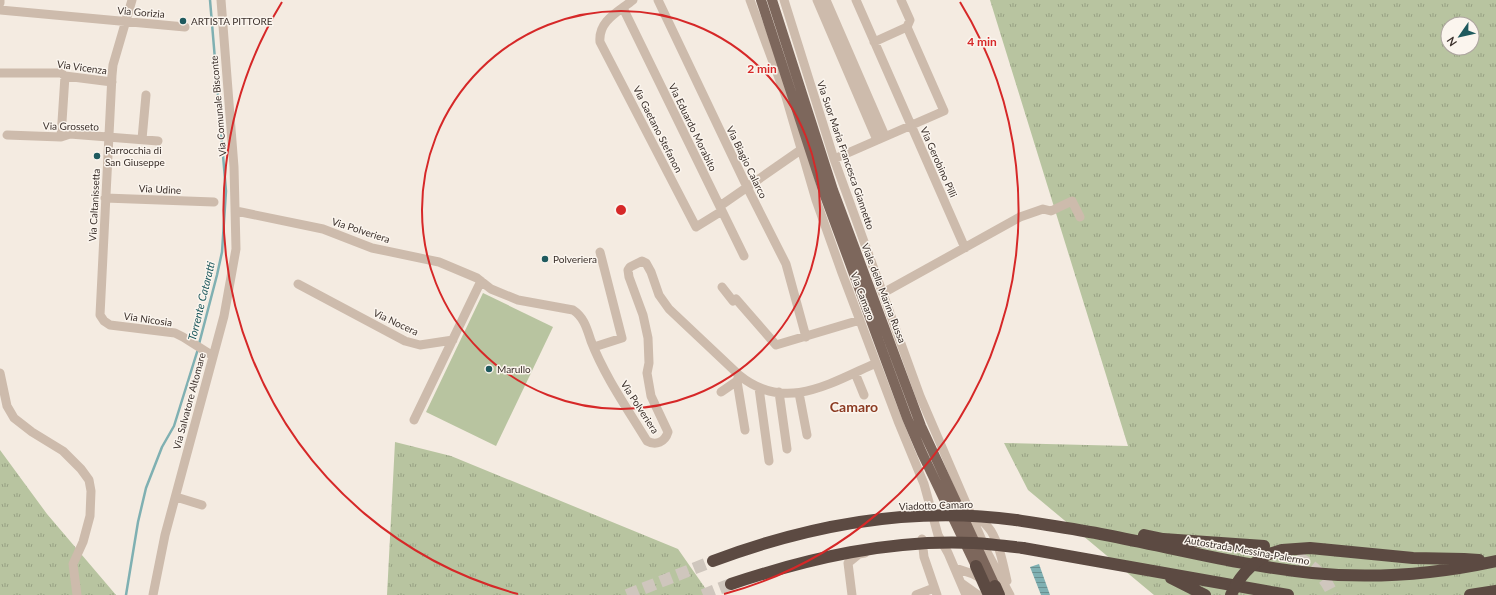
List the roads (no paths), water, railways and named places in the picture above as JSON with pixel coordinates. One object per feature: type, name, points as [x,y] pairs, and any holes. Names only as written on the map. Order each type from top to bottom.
[{"type":"highway","name":"Viadotto Camaro","points":[[713,561],[779,538],[862,522],[910,517],[989,516],[1163,543]]},
{"type":"highway","points":[[731,584],[790,565],[890,546],[973,543],[1023,548],[1288,595]]},
{"type":"highway","points":[[1163,543],[1265,550],[1310,548],[1413,558],[1494,561]]},
{"type":"highway","name":"Autostrada Messina-Palermo","points":[[1163,543],[1255,565],[1333,575],[1412,574],[1456,569],[1494,561]]},
{"type":"highway","points":[[1231,595],[1245,572],[1255,563],[1265,550]]},
{"type":"highway","points":[[1159,572],[1205,595]]},
{"type":"highway","points":[[977,573],[996,587]]},
{"type":"highway","points":[[1470,595],[1496,591]]},
{"type":"main road","points":[[761,0],[824,193],[907,418],[977,573]]},
{"type":"main road","name":"Viale della Marina Russa","points":[[772,0],[833,190],[921,426],[996,587]]},
{"type":"street","name":"Via Caltanissetta","points":[[102,319],[100,312],[113,65],[132,0]]},
{"type":"street","name":"Via Comunale Bisconte","points":[[221,0],[236,211]]},
{"type":"street","points":[[623,8],[633,0]]},
{"type":"street","name":"Via Biagio Calarco","points":[[658,0],[747,187],[786,264],[806,337]]},
{"type":"street","name":"Via Camaro","points":[[750,0],[786,97],[816,200],[876,364],[924,484],[938,535],[965,589]]},
{"type":"street","name":"Via Suor Maria Francesca Giannetto","points":[[784,0],[834,159],[926,411],[988,552],[996,587],[1010,595]]},
{"type":"street","points":[[817,0],[881,138]]},
{"type":"street","points":[[826,0],[881,138]]},
{"type":"street","name":"Via Gerobino Pilli","points":[[856,0],[965,248]]},
{"type":"street","points":[[874,42],[907,27],[910,20],[901,0]]},
{"type":"street","name":"Via Gaetano Stefanon","points":[[623,8],[610,18],[602,27],[600,31],[600,42],[696,227],[721,208]]},
{"type":"street","name":"Via Eduardo Morabito","points":[[623,8],[744,256]]},
{"type":"street","name":"Via Gorizia","points":[[0,10],[185,27]]},
{"type":"street","points":[[834,159],[944,111],[907,27]]},
{"type":"street","name":"Via Vicenza","points":[[1,73],[61,73],[65,76],[112,82]]},
{"type":"street","points":[[61,137],[65,76]]},
{"type":"street","points":[[142,139],[146,95]]},
{"type":"street","name":"Via Grosseto","points":[[7,135],[61,137],[70,134],[158,141]]},
{"type":"street","points":[[721,208],[747,187],[802,149]]},
{"type":"street","name":"Via Udine","points":[[105,198],[214,202]]},
{"type":"street","points":[[883,293],[1020,218],[1042,209],[1051,211],[1072,201],[1080,217]]},
{"type":"street","name":"Via Polveriera","points":[[236,211],[323,229],[372,248],[439,262],[481,281],[491,289],[518,300],[573,310],[581,317],[604,371],[647,441],[656,443],[664,440],[667,436],[667,428],[654,402],[648,380],[648,338],[643,315],[628,270],[634,264],[642,262],[646,263],[659,295],[669,309],[738,378],[759,388],[779,392],[798,393],[819,389],[876,364]]},
{"type":"street","name":"Via Salvatore Altomare","points":[[153,595],[165,535],[224,316],[236,249],[236,211]]},
{"type":"street","points":[[594,347],[622,338],[600,252]]},
{"type":"street","points":[[414,420],[481,281]]},
{"type":"street","name":"Via Nocera","points":[[298,284],[405,341],[420,345],[453,340]]},
{"type":"street","points":[[722,287],[733,300],[736,299],[776,346],[860,320]]},
{"type":"street","name":"Via Nicosia","points":[[102,319],[110,325],[175,333],[213,356]]},
{"type":"street","points":[[0,373],[7,406],[14,418],[32,432],[63,451],[81,469],[89,480],[91,491],[90,516],[83,542],[73,564],[77,595]]},
{"type":"street","points":[[855,373],[864,395]]},
{"type":"street","points":[[721,392],[738,378]]},
{"type":"street","points":[[738,378],[744,430]]},
{"type":"street","points":[[759,388],[769,462]]},
{"type":"street","points":[[779,392],[787,449]]},
{"type":"street","points":[[798,393],[807,435]]},
{"type":"street","points":[[176,497],[202,505]]},
{"type":"street","points":[[852,595],[848,563],[859,554],[922,539],[924,557],[936,591],[916,595]]},
{"type":"street","points":[[955,568],[977,573],[965,589],[978,595]]},
{"type":"water","points":[[1039,564],[1050,595],[1041,595],[1030,567]]},
{"type":"waterway","name":"Torrente Cataratti","points":[[199,344],[222,252],[226,191],[210,0]]},
{"type":"waterway","name":"Torrente Cataratti","points":[[126,595],[138,522],[146,488],[162,447],[174,426],[198,349]]},
{"type":"tunnel","points":[[1280,549],[1312,566],[1324,579],[1333,595]]},
{"type":"tunnel","points":[[627,595],[713,561]]},
{"type":"tunnel","points":[[703,595],[731,584]]},
{"type":"place","name":"ARTISTA PITTORE","points":[[183,21]]},
{"type":"place","name":"Parrocchia di San Giuseppe","points":[[97,156]]},
{"type":"place","name":"Polveriera","points":[[545,259]]},
{"type":"place","name":"Marullo","points":[[489,369]]},
{"type":"district","name":"Camaro","points":[[854,406]]}]
